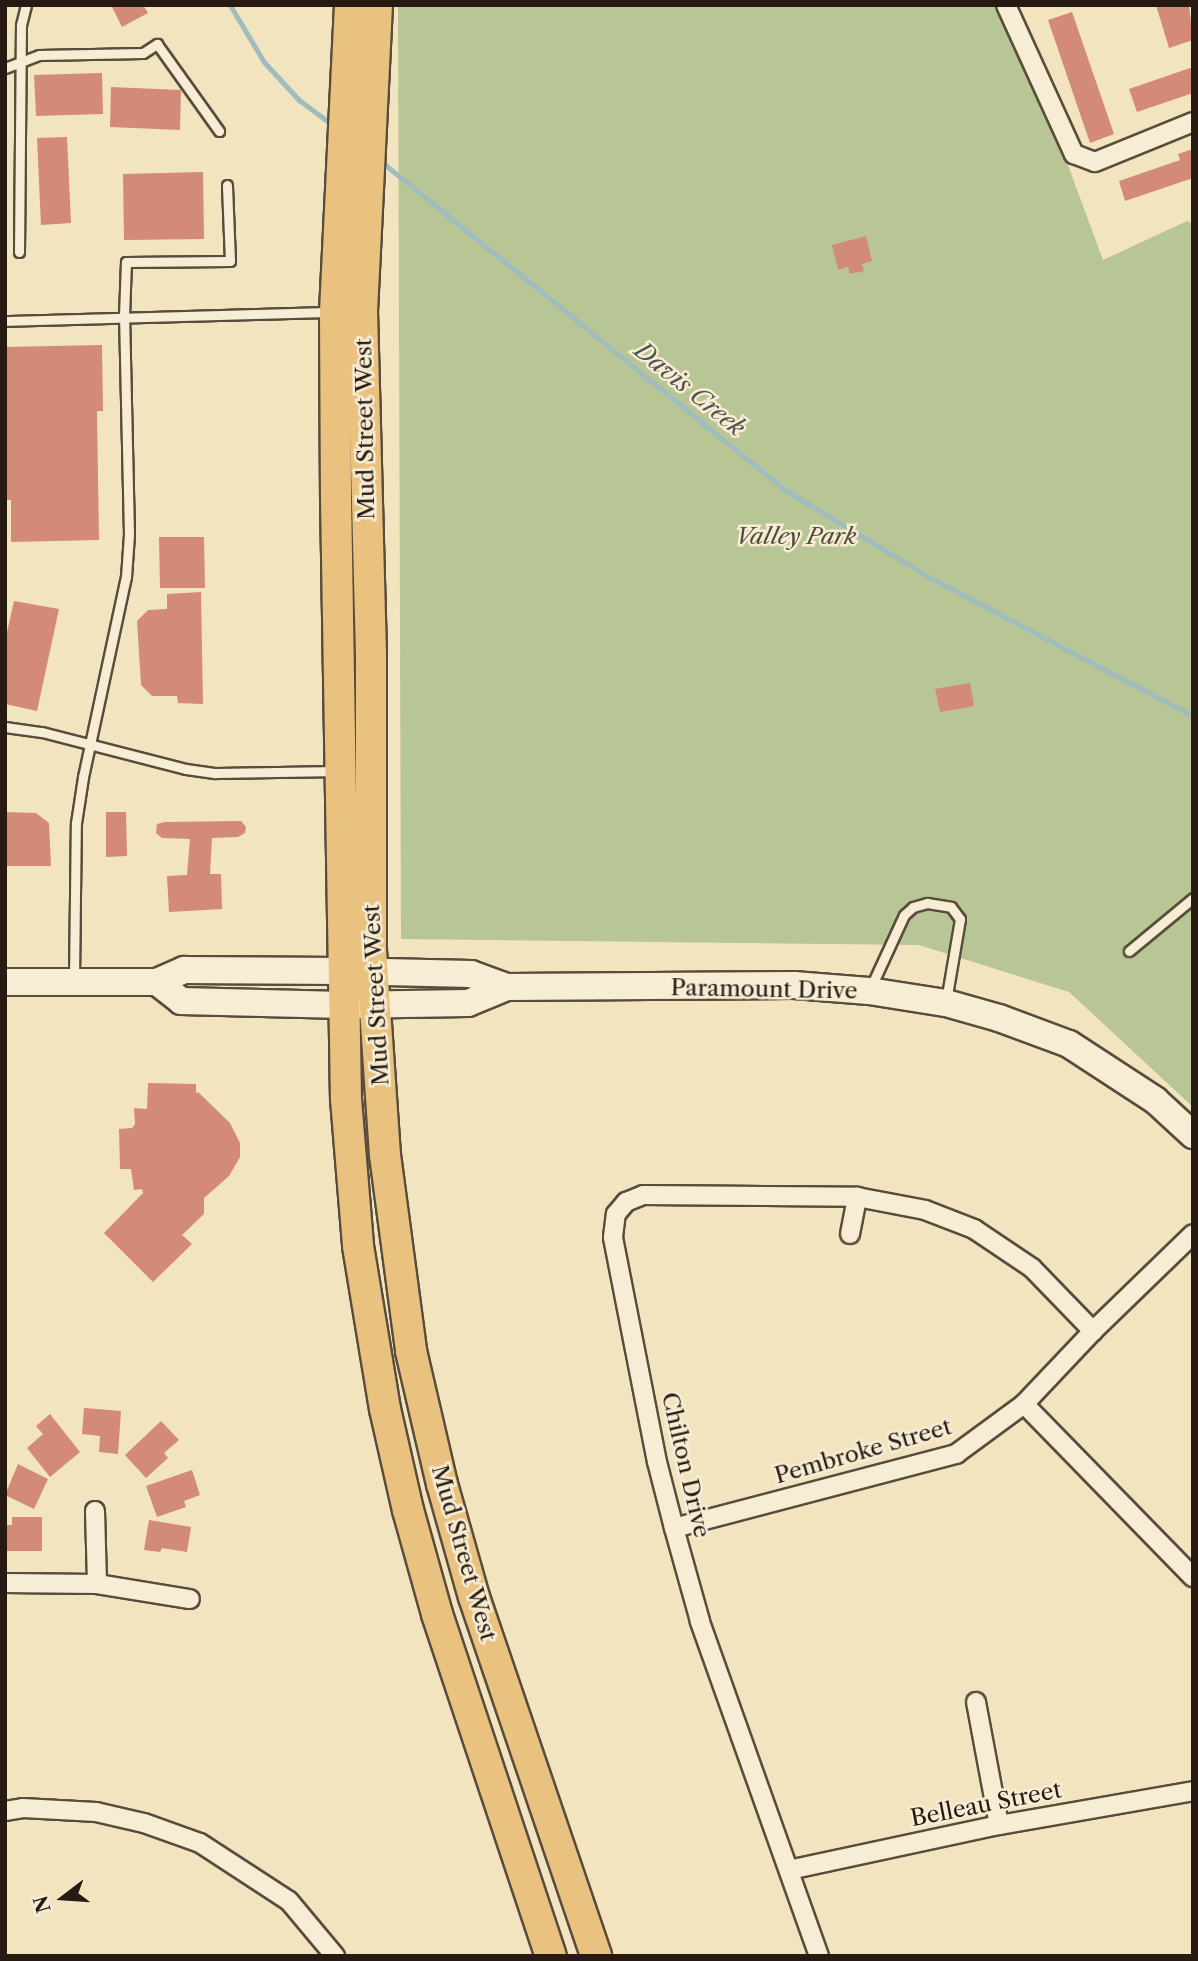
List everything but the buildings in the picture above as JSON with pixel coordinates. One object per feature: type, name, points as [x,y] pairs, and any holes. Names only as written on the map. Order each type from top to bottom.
[{"type":"main road","name":"Mud Street West","points":[[350,5],[371,654],[373,972],[385,1156],[411,1351],[474,1597],[596,1956]]},
{"type":"main road","name":"Mud Street West","points":[[377,5],[335,312],[342,971],[346,1098],[358,1246],[386,1409],[408,1510],[437,1614],[551,1956]]},
{"type":"main road","name":"Paramount Drive","points":[[5,982],[156,982],[184,970],[342,971],[471,974],[507,986],[794,985],[869,991],[946,1003],[999,1018],[1069,1044],[1155,1100],[1193,1135]]},
{"type":"main road","name":"Paramount Drive","points":[[156,982],[181,1001],[344,1005],[468,1003],[507,986]]},
{"type":"street","points":[[1006,5],[1074,154],[1083,159],[1098,161],[1193,122]]},
{"type":"street","name":"Chilton Drive","points":[[819,1956],[700,1621],[674,1528],[657,1462],[613,1237],[616,1214],[626,1202],[643,1195],[857,1197],[925,1209],[974,1229],[1032,1268],[1093,1331]]},
{"type":"street","points":[[850,1234],[857,1197]]},
{"type":"street","name":"Pembroke Street","points":[[674,1528],[956,1454],[1024,1404],[1093,1331],[1193,1234]]},
{"type":"street","points":[[1024,1404],[1193,1577]]},
{"type":"street","points":[[95,1511],[97,1584]]},
{"type":"street","points":[[5,1583],[97,1584],[190,1599]]},
{"type":"street","points":[[976,1702],[999,1825]]},
{"type":"street","name":"Belleau Street","points":[[789,1870],[999,1825],[1193,1791]]},
{"type":"street","points":[[5,1811],[23,1808],[96,1812],[144,1824],[200,1843],[289,1901],[335,1956]]},
{"type":"lane","points":[[19,251],[21,25],[26,5]]},
{"type":"lane","points":[[5,68],[39,55],[143,53],[157,44],[219,131]]},
{"type":"lane","points":[[74,982],[76,823],[126,577],[129,534],[124,316],[126,262],[230,261],[227,185]]},
{"type":"lane","points":[[5,321],[335,312]]},
{"type":"lane","points":[[5,727],[174,766],[216,773],[338,771]]},
{"type":"lane","points":[[1129,951],[1193,898]]},
{"type":"lane","points":[[869,991],[904,915],[913,907],[927,903],[951,907],[960,919],[946,1003]]},
{"type":"green space","name":"Valley Park","points":[[398,5],[994,5],[1069,168],[1103,260],[1187,221],[1193,224],[1193,1107],[1069,992],[919,945],[401,939]]},
{"type":"waterway","name":"Davis Creek","points":[[230,5],[264,62],[299,100],[334,126]]},
{"type":"waterway","name":"Davis Creek","points":[[378,159],[785,490],[931,578],[1193,716]]}]
